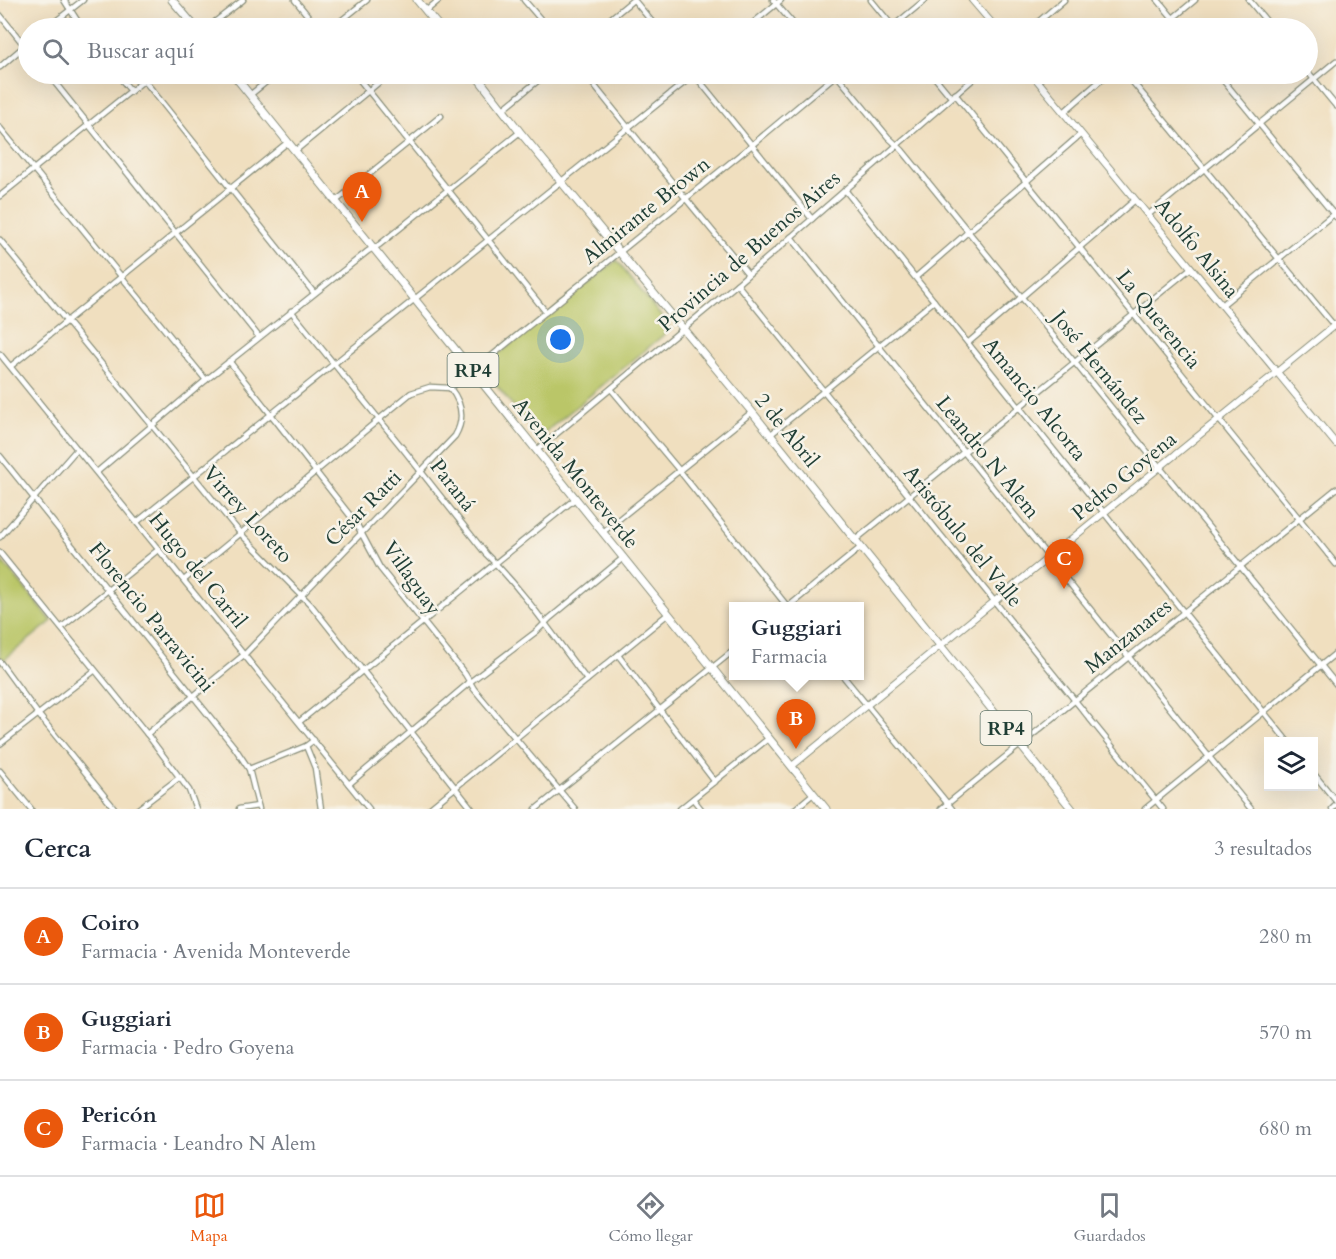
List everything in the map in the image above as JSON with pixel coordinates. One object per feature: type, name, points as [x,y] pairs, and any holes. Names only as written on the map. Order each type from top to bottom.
[{"type":"main road","points":[[172,0],[187,18]]},
{"type":"main road","points":[[417,0],[432,18]]},
{"type":"main road","name":"Avenida Monteverde","points":[[241,84],[826,809]]},
{"type":"main road","name":"2 de Abril","points":[[482,84],[752,412],[1072,809]]},
{"type":"street","points":[[64,0],[75,18]]},
{"type":"street","points":[[61,18],[83,0]]},
{"type":"street","points":[[220,18],[243,0]]},
{"type":"street","points":[[295,0],[310,18]]},
{"type":"street","points":[[345,18],[368,0]]},
{"type":"street","points":[[426,11],[439,0]]},
{"type":"street","points":[[524,0],[539,18]]},
{"type":"street","points":[[611,18],[633,0],[648,18]]},
{"type":"street","points":[[871,0],[885,18]]},
{"type":"street","points":[[904,18],[925,0]]},
{"type":"street","points":[[972,0],[987,18]]},
{"type":"street","points":[[1043,18],[1064,0]]},
{"type":"street","points":[[1158,0],[1173,18],[1195,0]]},
{"type":"street","points":[[1249,0],[1264,18]]},
{"type":"street","points":[[758,18],[777,1],[790,18]]},
{"type":"street","points":[[0,15],[18,36]]},
{"type":"street","points":[[0,67],[18,53]]},
{"type":"street","points":[[1318,75],[1336,61]]},
{"type":"street","points":[[57,84],[259,337]]},
{"type":"street","points":[[125,84],[131,91]]},
{"type":"street","points":[[0,196],[139,84]]},
{"type":"street","points":[[147,84],[314,293]]},
{"type":"street","points":[[250,95],[264,84]]},
{"type":"street","points":[[364,84],[546,312]]},
{"type":"street","points":[[295,151],[376,84]]},
{"type":"street","points":[[502,110],[534,84]]},
{"type":"street","points":[[593,84],[748,274]]},
{"type":"street","points":[[137,522],[682,84]]},
{"type":"street","points":[[703,84],[812,219]]},
{"type":"street","name":"Almirante Brown","points":[[450,388],[621,252],[824,84]]},
{"type":"street","name":"José Hernández","points":[[844,84],[969,232],[1336,684]]},
{"type":"street","name":"La Querencia","points":[[942,84],[1080,247],[1336,564]]},
{"type":"street","name":"Provincia de Buenos Aires","points":[[537,450],[737,284],[967,84]]},
{"type":"street","name":"Adolfo Alsina","points":[[1040,84],[1336,444]]},
{"type":"street","points":[[1064,112],[1096,84]]},
{"type":"street","points":[[1134,84],[1335,326]]},
{"type":"street","points":[[1222,305],[1335,214],[1226,84]]},
{"type":"street","points":[[1148,214],[1307,84]]},
{"type":"street","points":[[1317,84],[1336,106]]},
{"type":"street","points":[[336,201],[441,116]]},
{"type":"street","points":[[0,128],[206,380]]},
{"type":"street","points":[[97,472],[291,311],[379,245],[520,132]]},
{"type":"street","points":[[916,277],[1081,134]]},
{"type":"street","points":[[11,366],[230,186],[288,142]]},
{"type":"street","name":"Amancio Alcorta","points":[[846,190],[1285,737]]},
{"type":"street","points":[[969,342],[1135,200]]},
{"type":"street","name":"Leandro N Alem","points":[[790,237],[1251,809]]},
{"type":"street","name":"Virrey Loreto","points":[[0,240],[193,478],[241,534],[301,595],[413,732],[472,809]]},
{"type":"street","points":[[854,541],[1191,268]]},
{"type":"street","name":"Aristóbulo del Valle","points":[[737,284],[1163,809]]},
{"type":"street","points":[[770,435],[934,301]]},
{"type":"street","name":"Paraná","points":[[291,311],[545,624],[587,680]]},
{"type":"street","name":"Pedro Goyena","points":[[792,766],[1105,513],[1276,371],[1335,326]]},
{"type":"street","name":"Hugo del Carril","points":[[0,354],[369,809]]},
{"type":"street","points":[[0,366],[6,361]]},
{"type":"street","name":"Villaguay","points":[[229,361],[362,532],[380,568],[516,740],[575,809]]},
{"type":"street","points":[[184,580],[411,393],[430,387],[450,388]]},
{"type":"street","name":"César Ratti","points":[[147,734],[245,654],[455,436],[460,428],[461,409],[457,397],[450,388]]},
{"type":"street","points":[[610,389],[679,470],[785,602]]},
{"type":"street","points":[[603,532],[752,412]]},
{"type":"street","points":[[0,537],[76,449]]},
{"type":"street","name":"Florencio Parravicini","points":[[0,456],[195,695],[249,769],[259,807]]},
{"type":"street","name":"Manzanares","points":[[941,809],[1336,489]]},
{"type":"street","points":[[299,722],[575,499]]},
{"type":"street","points":[[793,602],[860,548]]},
{"type":"street","points":[[62,627],[159,549]]},
{"type":"street","points":[[0,553],[62,627],[94,671],[180,777],[189,790],[196,809]]},
{"type":"street","points":[[349,784],[623,558]]},
{"type":"street","points":[[429,809],[668,614]]},
{"type":"street","points":[[1144,809],[1336,653]]},
{"type":"street","points":[[536,809],[729,654]]},
{"type":"street","points":[[618,655],[714,782]]},
{"type":"street","points":[[0,662],[115,809]]},
{"type":"street","points":[[0,744],[94,671]]},
{"type":"street","points":[[847,680],[952,809]]},
{"type":"street","points":[[680,809],[770,738]]},
{"type":"street","points":[[249,769],[306,746],[314,740]]},
{"type":"street","points":[[306,746],[315,768],[321,809]]},
{"type":"street","points":[[0,771],[31,809]]},
{"type":"street","points":[[138,809],[180,777]]},
{"type":"street","points":[[1318,779],[1336,803],[1332,809]]},
{"type":"street","points":[[795,809],[813,794]]},
{"type":"street","points":[[693,799],[702,809]]},
{"type":"street","points":[[239,809],[259,807]]},
{"type":"green space","points":[[617,260],[671,329],[538,438],[482,367]]},
{"type":"green space","points":[[0,559],[52,621],[0,663]]},
{"type":"place","name":"Coiro","points":[[362,222]]},
{"type":"place","name":"Pericón","points":[[1064,589]]},
{"type":"place","name":"Guggiari","points":[[796,749]]}]
